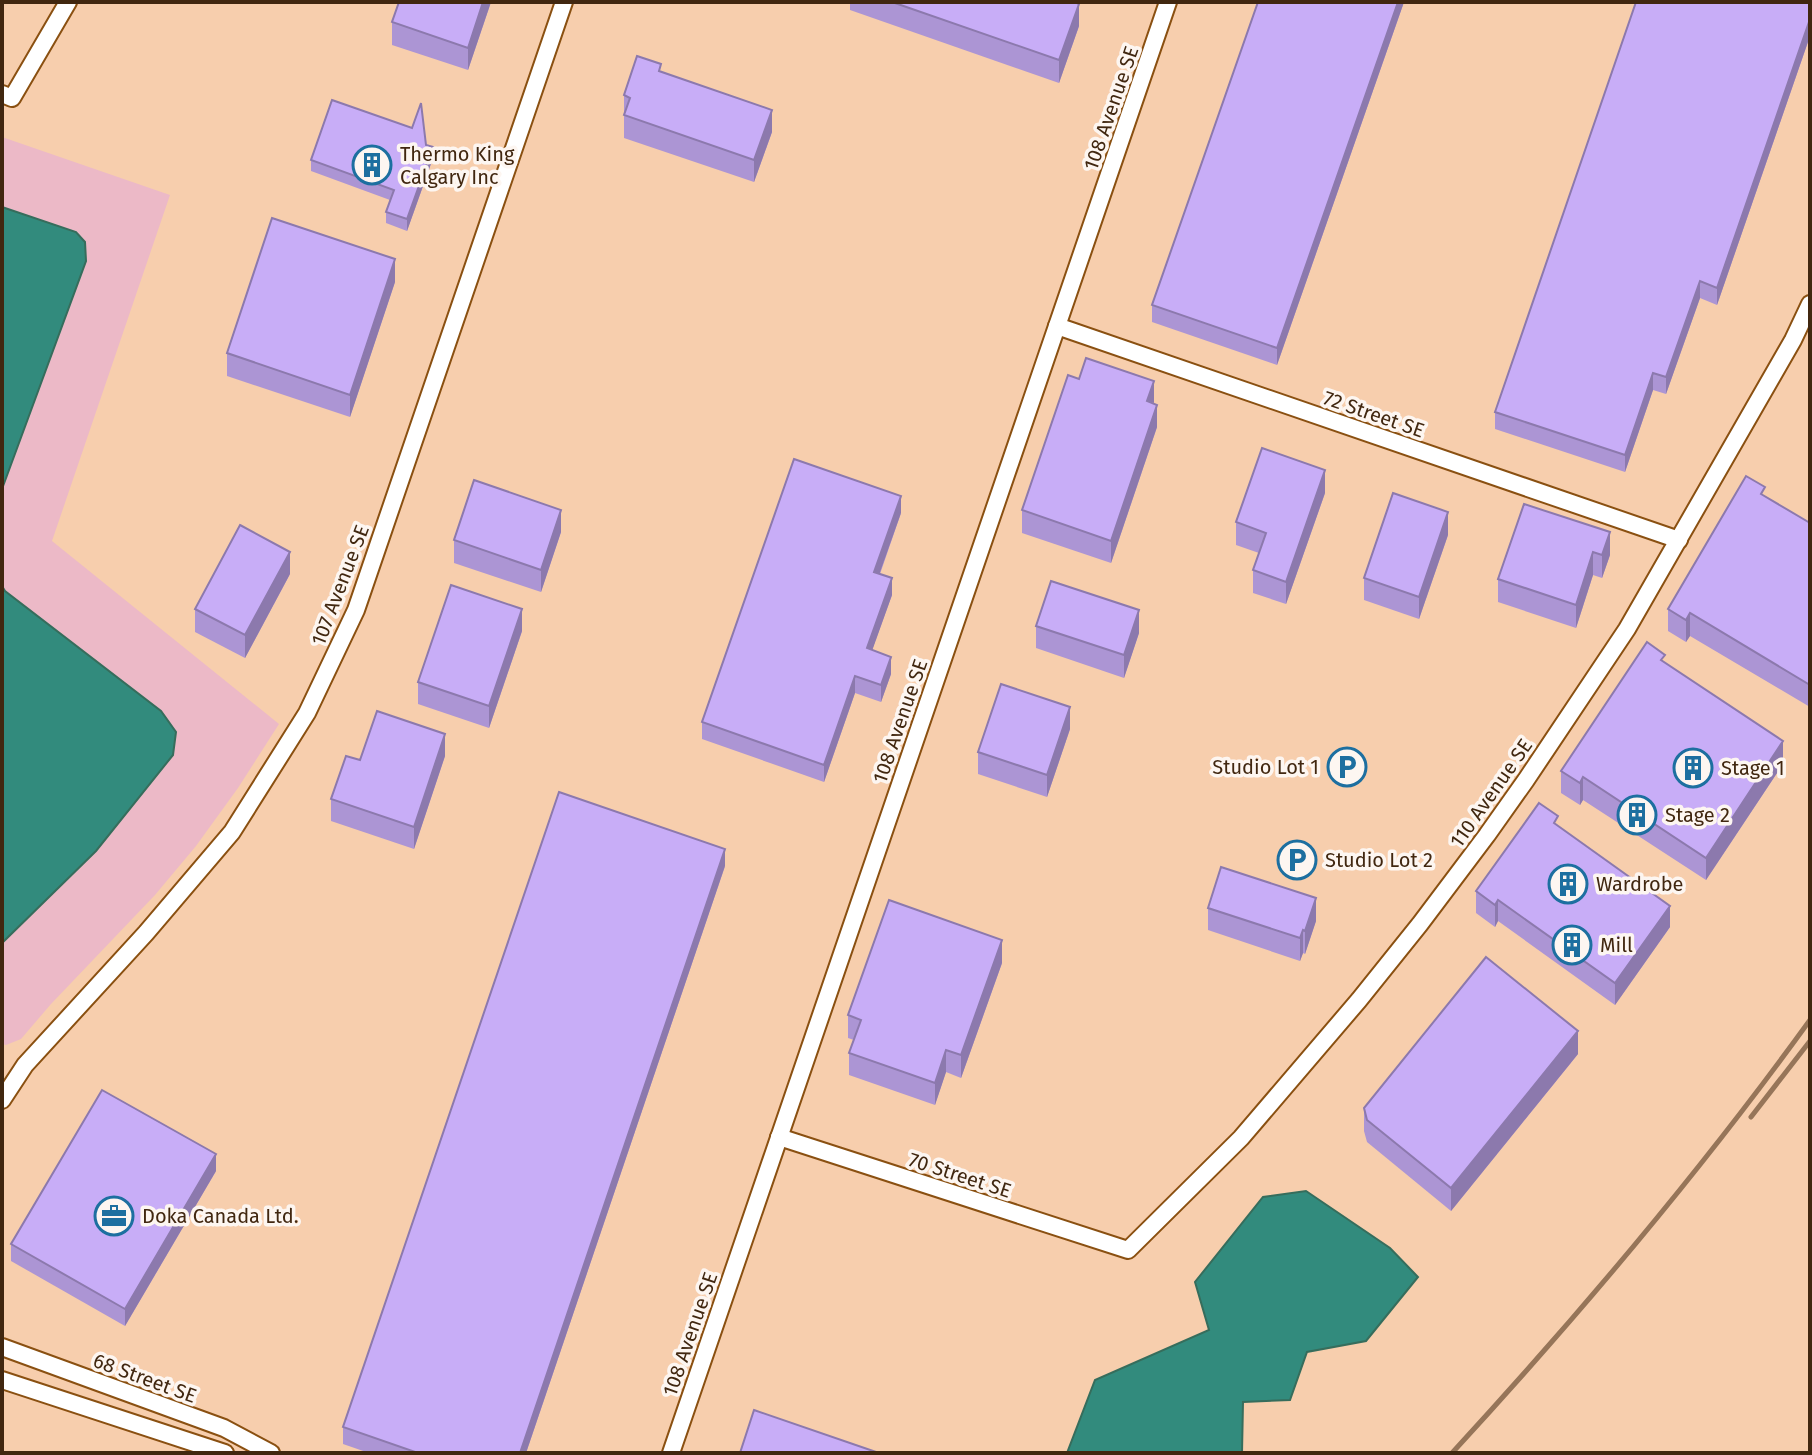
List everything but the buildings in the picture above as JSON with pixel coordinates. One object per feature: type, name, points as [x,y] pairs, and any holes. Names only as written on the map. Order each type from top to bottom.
[{"type":"street","points":[[2,94],[12,98],[68,2]]},
{"type":"street","name":"107 Avenue SE","points":[[2,1100],[25,1065],[146,933],[232,832],[307,713],[356,610],[564,2]]},
{"type":"street","name":"108 Avenue SE","points":[[671,1453],[1168,2]]},
{"type":"street","name":"110 Avenue SE","points":[[1128,1250],[1241,1138],[1359,1000],[1487,835],[1627,629],[1793,340],[1810,304]]},
{"type":"street","name":"72 Street SE","points":[[1057,326],[1679,540]]},
{"type":"street","name":"70 Street SE","points":[[779,1137],[1128,1250]]},
{"type":"street","name":"68 Street SE","points":[[2,1347],[224,1428],[271,1453]]},
{"type":"street","points":[[2,1380],[225,1453]]},
{"type":"shaded area","points":[[2,137],[170,195],[52,541],[279,724],[196,846],[155,895],[21,1039],[6,1045],[2,1044]]},
{"type":"water","points":[[2,207],[76,232],[85,242],[86,261],[2,489]]},
{"type":"water","points":[[2,586],[161,711],[176,732],[173,755],[96,851],[2,943]]},
{"type":"water","points":[[1306,1191],[1390,1248],[1418,1277],[1366,1341],[1307,1352],[1290,1400],[1243,1402],[1242,1453],[1067,1453],[1095,1380],[1209,1330],[1195,1282],[1263,1197]]},
{"type":"railway","points":[[1452,1453],[1637,1242],[1726,1132],[1810,1020]]},
{"type":"railway","points":[[1751,1117],[1810,1041]]},
{"type":"place","name":"Thermo King Calgary Inc","points":[[372,165]]},
{"type":"place","name":"Studio Lot 1","points":[[1347,767]]},
{"type":"place","name":"Stage 1","points":[[1693,768]]},
{"type":"place","name":"Stage 2","points":[[1637,815]]},
{"type":"place","name":"Studio Lot 2","points":[[1297,860]]},
{"type":"place","name":"Wardrobe","points":[[1568,884]]},
{"type":"place","name":"Mill","points":[[1572,945]]},
{"type":"place","name":"Doka Canada Ltd.","points":[[114,1216]]}]
